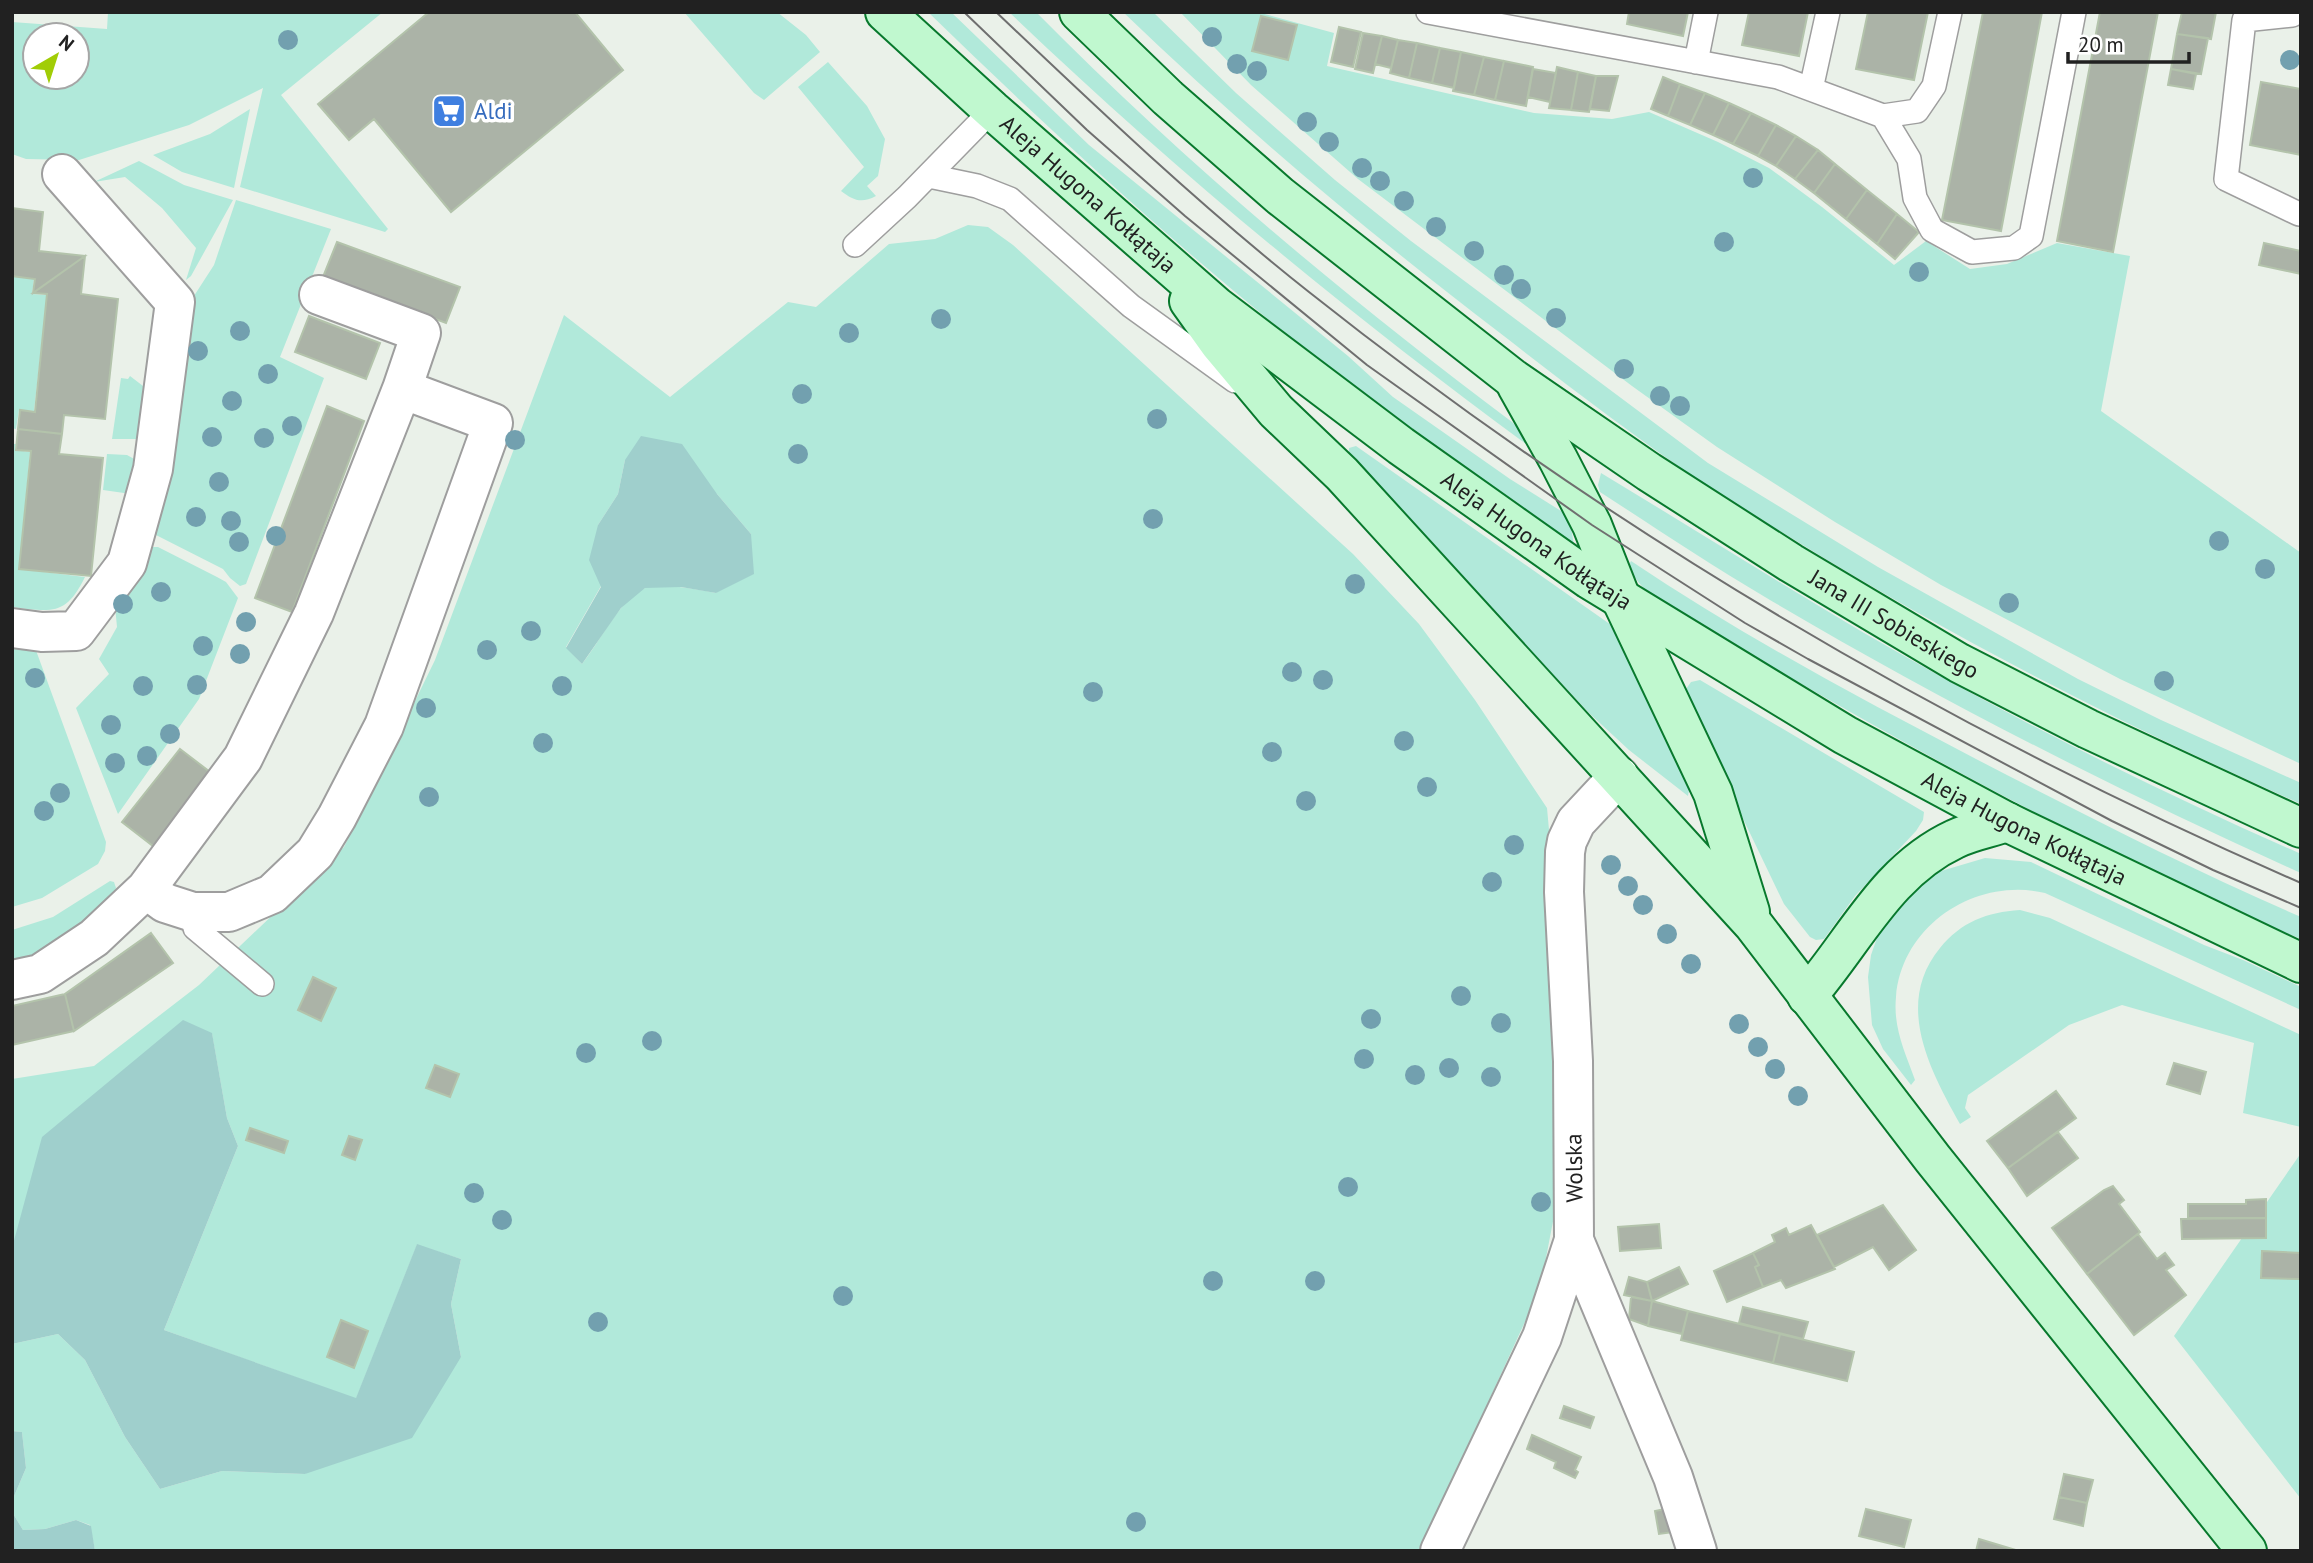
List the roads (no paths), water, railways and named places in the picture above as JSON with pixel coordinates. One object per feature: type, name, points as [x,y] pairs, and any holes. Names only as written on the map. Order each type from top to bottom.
[{"type":"main road","name":"Aleja Hugona Kołłątaja","points":[[885,12],[992,110],[1217,307],[1390,438],[1622,601],[1845,735],[2007,822],[2285,956]]},
{"type":"main road","points":[[1079,12],[1168,98],[1280,196],[1512,378],[1592,525],[1622,601],[1713,793],[1753,924]]},
{"type":"main road","points":[[1156,255],[1219,343],[1276,411],[1342,474],[1753,924],[1992,1232],[2247,1551]]},
{"type":"main road","name":"Jana III Sobieskiego","points":[[1512,378],[1649,472],[1780,556],[1959,663],[2088,729],[2301,828]]},
{"type":"main road","points":[[1807,996],[1833,966],[1884,893],[1914,865],[1955,839],[2007,822]]},
{"type":"street","points":[[12,628],[41,632],[76,631],[127,563],[153,469],[175,302],[62,174]]},
{"type":"street","points":[[12,980],[40,974],[94,937],[146,889],[243,758],[314,613],[402,389],[421,333],[319,295]]},
{"type":"street","points":[[146,889],[165,903],[193,912],[229,912],[272,894],[315,853],[337,817],[384,726],[493,424],[402,389]]},
{"type":"street","name":"Wolska","points":[[1440,1551],[1542,1337],[1574,1240],[1573,1061],[1564,892],[1565,852],[1576,822],[1619,776]]},
{"type":"street","points":[[1574,1240],[1673,1477],[1697,1551]]},
{"type":"lane","points":[[1428,12],[1471,16],[1778,77],[1883,116],[1917,111],[1934,86],[1950,12]]},
{"type":"lane","points":[[1696,62],[1706,12]]},
{"type":"lane","points":[[1811,89],[1828,12]]},
{"type":"lane","points":[[1883,116],[1909,159],[1915,198],[1932,230],[1972,252],[2014,248],[2031,236],[2074,12]]},
{"type":"lane","points":[[2296,15],[2244,20],[2227,179],[2299,214]]},
{"type":"lane","points":[[855,245],[929,176],[992,110]]},
{"type":"lane","points":[[929,176],[977,186],[1010,199],[1131,306],[1276,411]]},
{"type":"lane","points":[[193,912],[195,928],[262,984]]},
{"type":"tram line","points":[[964,12],[1087,130],[1185,216],[1367,365],[1592,525],[1745,623],[1808,659],[2112,821],[2213,870],[2301,908]]},
{"type":"tram line","points":[[996,12],[1149,155],[1268,259],[1424,380],[1542,464],[1663,544],[1786,620],[1912,692],[2169,823],[2301,883]]},
{"type":"place","name":"Aldi","points":[[449,111]]}]
